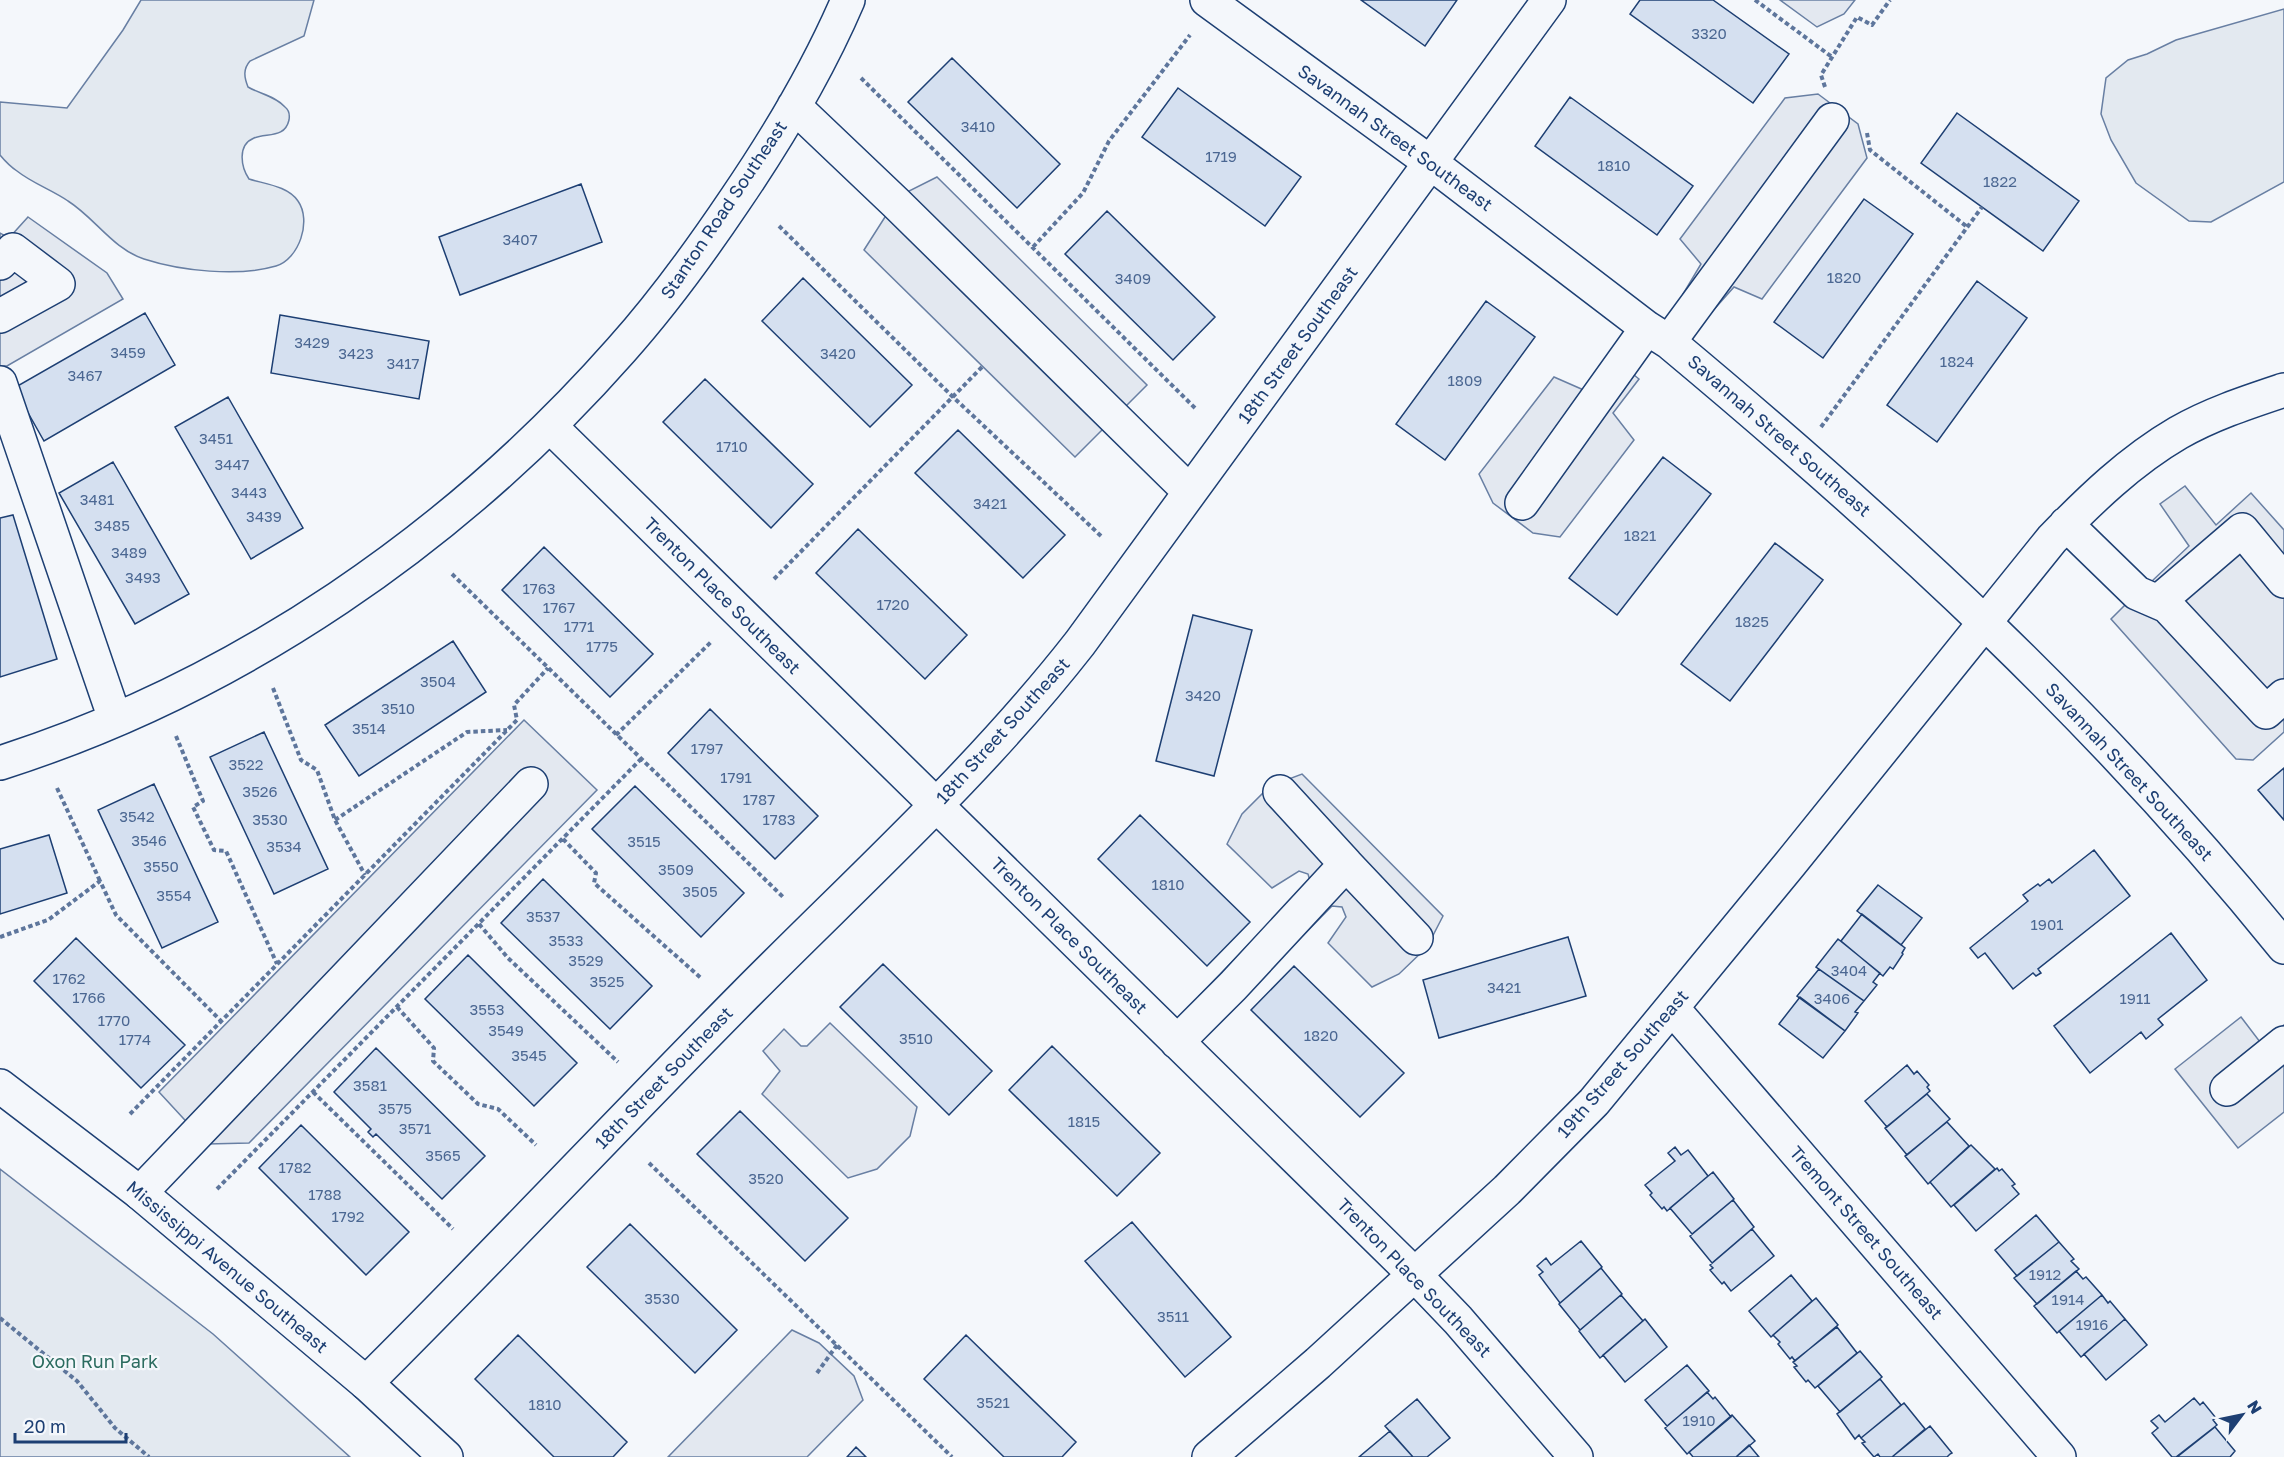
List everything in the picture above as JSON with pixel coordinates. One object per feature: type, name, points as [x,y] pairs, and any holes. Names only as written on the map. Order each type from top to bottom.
[{"type":"street","name":"Stanton Road Southeast","points":[[0,763],[115,719],[174,693],[227,665],[287,631],[345,593],[457,510],[550,426],[622,350],[671,290],[752,174],[794,106],[848,0]]},
{"type":"street","name":"Savannah Street Southeast","points":[[1207,0],[1431,163],[1658,335],[1800,453],[1985,621],[2129,768],[2186,831],[2284,947]]},
{"type":"street","name":"18th Street Southeast","points":[[366,1383],[745,995],[887,856],[1040,695],[1080,644],[1549,0]]},
{"type":"street","points":[[794,106],[1190,492]]},
{"type":"street","points":[[1522,503],[1832,120]]},
{"type":"street","points":[[0,263],[13,250],[58,284],[0,316]]},
{"type":"street","points":[[0,383],[115,719]]},
{"type":"street","name":"19th Street Southeast","points":[[1209,1457],[1309,1370],[1507,1190],[1560,1138],[1620,1072],[1672,1009],[2066,524],[2117,476],[2177,433],[2223,411],[2284,390]]},
{"type":"street","name":"Trenton Place Southeast","points":[[550,426],[1414,1274],[1458,1320],[1576,1457]]},
{"type":"street","points":[[2066,524],[2137,593],[2167,606],[2266,712],[2284,696]]},
{"type":"street","points":[[2158,602],[2242,530],[2284,581]]},
{"type":"street","points":[[140,1193],[531,784]]},
{"type":"street","points":[[1280,792],[1416,938]]},
{"type":"street","points":[[1177,1042],[1233,986],[1346,864]]},
{"type":"street","name":"Tremont Street Southeast","points":[[1672,1009],[2059,1457]]},
{"type":"street","points":[[2227,1089],[2284,1043]]},
{"type":"street","name":"Mississippi Avenue Southeast","points":[[0,1086],[140,1193],[366,1383],[446,1457]]},
{"type":"path","points":[[1755,0],[1832,57]]},
{"type":"path","points":[[1825,88],[1821,75],[1857,17],[1872,25],[1890,0]]},
{"type":"path","points":[[1033,247],[1083,193],[1109,141],[1190,35]]},
{"type":"path","points":[[861,78],[1195,408]]},
{"type":"path","points":[[1866,130],[1870,150],[1966,226]]},
{"type":"path","points":[[1800,453],[1831,415],[1982,207]]},
{"type":"path","points":[[779,226],[952,397],[1101,536]]},
{"type":"path","points":[[774,579],[982,366]]},
{"type":"path","points":[[452,574],[783,897]]},
{"type":"path","points":[[616,735],[711,642]]},
{"type":"path","points":[[130,1114],[508,730],[517,720],[514,705],[548,669]]},
{"type":"path","points":[[273,688],[300,760],[317,770],[335,820],[365,875]]},
{"type":"path","points":[[335,820],[467,732],[508,730]]},
{"type":"path","points":[[176,736],[203,801],[193,807],[214,850],[226,851],[277,964]]},
{"type":"path","points":[[217,1189],[641,759]]},
{"type":"path","points":[[57,788],[116,915],[221,1021]]},
{"type":"path","points":[[563,838],[596,873],[594,883],[702,979]]},
{"type":"path","points":[[0,937],[48,920],[100,881]]},
{"type":"path","points":[[479,924],[508,958],[618,1062]]},
{"type":"path","points":[[397,1007],[434,1048],[433,1061],[478,1104],[498,1109],[536,1145]]},
{"type":"path","points":[[313,1092],[453,1229]]},
{"type":"path","points":[[649,1162],[952,1457]]},
{"type":"path","points":[[0,1318],[76,1381],[115,1428],[149,1457]]},
{"type":"path","points":[[817,1373],[837,1345]]},
{"type":"green space","points":[[141,0],[314,0],[304,36],[250,61],[245,73],[248,87],[277,100],[289,114],[284,130],[249,141],[242,157],[249,179],[276,186],[288,192],[294,196],[302,209],[304,219],[301,238],[297,248],[284,262],[261,269],[227,272],[175,267],[144,259],[113,241],[78,208],[23,175],[0,155],[0,102],[67,108],[123,30]]},
{"type":"green space","points":[[2284,9],[2284,182],[2211,222],[2189,221],[2136,183],[2111,140],[2101,114],[2106,78],[2128,60],[2176,40]]},
{"type":"green space","name":"Oxon Run Park","points":[[0,1169],[213,1334],[350,1457],[0,1457]]},
{"type":"shaded area","points":[[1780,0],[1855,0],[1844,14],[1817,27]]},
{"type":"shaded area","points":[[1818,94],[1858,124],[1867,158],[1762,299],[1734,287],[1710,314],[1683,294],[1701,264],[1680,239],[1785,98]]},
{"type":"shaded area","points":[[937,177],[1147,385],[1075,457],[864,250],[885,217],[905,193]]},
{"type":"shaded area","points":[[28,217],[107,273],[123,299],[7,366],[0,366],[0,233],[9,238]]},
{"type":"shaded area","points":[[1613,358],[1639,379],[1613,413],[1634,440],[1560,537],[1533,533],[1493,503],[1479,474],[1554,377],[1586,391]]},
{"type":"shaded area","points":[[2185,486],[2216,525],[2251,493],[2284,530],[2284,732],[2253,760],[2236,759],[2111,619],[2125,605],[2089,567],[2151,582],[2189,546],[2160,504]]},
{"type":"shaded area","points":[[524,720],[597,790],[249,1143],[207,1144],[159,1092]]},
{"type":"shaded area","points":[[1302,774],[1443,916],[1427,947],[1399,974],[1372,987],[1328,943],[1346,917],[1342,907],[1332,906],[1222,1018],[1199,996],[1310,881],[1308,874],[1299,871],[1272,888],[1227,844],[1242,814],[1270,786]]},
{"type":"shaded area","points":[[2241,1017],[2260,1042],[2284,1025],[2284,1112],[2238,1148],[2175,1069]]},
{"type":"shaded area","points":[[830,1023],[917,1107],[910,1136],[877,1169],[848,1178],[762,1094],[780,1071],[763,1051],[784,1029],[801,1046],[807,1046]]},
{"type":"shaded area","points":[[792,1330],[819,1343],[854,1376],[863,1400],[807,1457],[668,1457]]},
{"type":"building","points":[[1361,0],[1457,0],[1425,46]]},
{"type":"building","points":[[1640,0],[1713,0],[1789,54],[1753,103],[1630,14]]},
{"type":"building","points":[[952,58],[1060,164],[1017,208],[908,102]]},
{"type":"building","points":[[1178,88],[1301,177],[1265,226],[1142,137]]},
{"type":"building","points":[[1570,97],[1693,186],[1657,235],[1535,146]]},
{"type":"building","points":[[1957,113],[2079,201],[2043,251],[1921,163]]},
{"type":"building","points":[[581,184],[602,242],[460,295],[439,237]]},
{"type":"building","points":[[1864,199],[1913,234],[1823,358],[1774,322]]},
{"type":"building","points":[[1107,211],[1215,317],[1173,360],[1065,254]]},
{"type":"building","points":[[803,278],[912,385],[870,427],[762,321]]},
{"type":"building","points":[[1977,281],[2027,318],[1937,442],[1887,405]]},
{"type":"building","points":[[1486,301],[1535,337],[1445,460],[1396,424]]},
{"type":"building","points":[[145,313],[175,365],[44,441],[14,388]]},
{"type":"building","points":[[280,315],[429,341],[419,399],[271,373]]},
{"type":"building","points":[[705,379],[813,484],[771,528],[663,422]]},
{"type":"building","points":[[228,397],[303,528],[251,559],[175,427]]},
{"type":"building","points":[[958,430],[1065,535],[1023,578],[915,473]]},
{"type":"building","points":[[1663,457],[1711,494],[1617,615],[1569,578]]},
{"type":"building","points":[[113,462],[189,594],[135,624],[59,493]]},
{"type":"building","points":[[13,515],[57,659],[0,677],[0,518]]},
{"type":"building","points":[[858,529],[967,635],[925,679],[816,573]]},
{"type":"building","points":[[1775,543],[1823,580],[1730,701],[1681,664]]},
{"type":"building","points":[[544,547],[653,654],[610,697],[502,590]]},
{"type":"building","points":[[1193,615],[1252,630],[1214,776],[1156,761]]},
{"type":"building","points":[[453,641],[486,692],[359,776],[325,725]]},
{"type":"building","points":[[710,709],[818,816],[775,859],[668,753]]},
{"type":"building","points":[[264,732],[328,869],[274,894],[210,757]]},
{"type":"building","points":[[2284,768],[2284,820],[2258,790]]},
{"type":"building","points":[[154,784],[218,922],[162,948],[98,810]]},
{"type":"building","points":[[635,786],[744,893],[701,937],[592,829]]},
{"type":"building","points":[[1140,815],[1250,922],[1207,966],[1098,859]]},
{"type":"building","points":[[49,835],[67,893],[0,914],[0,849]]},
{"type":"building","points":[[2094,850],[2130,896],[2038,969],[2041,973],[2036,976],[2033,973],[2013,989],[1985,953],[1978,958],[1970,948],[2028,901],[2023,895],[2049,879],[2052,883]]},
{"type":"building","points":[[543,879],[652,986],[610,1029],[501,923]]},
{"type":"building","points":[[1878,885],[1922,918],[1901,945],[1857,911]]},
{"type":"building","points":[[1862,914],[1905,948],[1893,969],[1890,967],[1883,976],[1841,941]]},
{"type":"building","points":[[2171,933],[2207,980],[2158,1019],[2163,1025],[2146,1039],[2141,1032],[2090,1073],[2054,1026]]},
{"type":"building","points":[[1568,937],[1586,996],[1439,1038],[1423,980]]},
{"type":"building","points":[[76,938],[185,1045],[141,1088],[34,981]]},
{"type":"building","points":[[1838,939],[1880,973],[1873,982],[1877,985],[1864,1001],[1816,967]]},
{"type":"building","points":[[468,955],[577,1063],[534,1106],[425,999]]},
{"type":"building","points":[[883,964],[992,1071],[949,1115],[840,1007]]},
{"type":"building","points":[[1294,966],[1404,1073],[1360,1117],[1251,1010]]},
{"type":"building","points":[[1819,969],[1864,1001],[1845,1031],[1797,996]]},
{"type":"building","points":[[1800,997],[1845,1031],[1823,1058],[1779,1024]]},
{"type":"building","points":[[1052,1046],[1160,1153],[1117,1196],[1009,1090]]},
{"type":"building","points":[[376,1048],[485,1156],[442,1199],[376,1134],[373,1137],[368,1132],[371,1129],[334,1092]]},
{"type":"building","points":[[1907,1065],[1914,1074],[1917,1071],[1929,1085],[1927,1087],[1930,1091],[1887,1127],[1865,1101]]},
{"type":"building","points":[[1927,1094],[1950,1119],[1907,1155],[1885,1128]]},
{"type":"building","points":[[740,1111],[848,1218],[805,1261],[697,1154]]},
{"type":"building","points":[[1947,1122],[1969,1146],[1928,1184],[1905,1156]]},
{"type":"building","points":[[301,1125],[409,1232],[366,1275],[259,1168]]},
{"type":"building","points":[[1971,1145],[1995,1169],[1951,1207],[1930,1182]]},
{"type":"building","points":[[1675,1147],[1681,1155],[1688,1150],[1708,1176],[1667,1211],[1664,1207],[1662,1209],[1650,1195],[1652,1193],[1645,1185],[1675,1161],[1668,1153]]},
{"type":"building","points":[[1997,1168],[1999,1171],[2002,1169],[2015,1184],[2012,1186],[2019,1194],[1976,1231],[1954,1205]]},
{"type":"building","points":[[1713,1172],[1734,1199],[1692,1234],[1670,1208]]},
{"type":"building","points":[[1733,1200],[1754,1227],[1712,1263],[1690,1236]]},
{"type":"building","points":[[2036,1215],[2059,1242],[2017,1276],[1995,1250]]},
{"type":"building","points":[[1132,1222],[1231,1337],[1185,1377],[1085,1261]]},
{"type":"building","points":[[630,1224],[737,1330],[695,1373],[587,1267]]},
{"type":"building","points":[[1752,1229],[1774,1256],[1731,1291],[1710,1270],[1713,1268],[1710,1265]]},
{"type":"building","points":[[1581,1241],[1602,1267],[1560,1303],[1539,1275],[1543,1272],[1537,1266],[1546,1258],[1551,1265]]},
{"type":"building","points":[[2059,1242],[2074,1259],[2071,1261],[2079,1269],[2037,1304],[2014,1278]]},
{"type":"building","points":[[1601,1268],[1622,1294],[1580,1330],[1559,1304]]},
{"type":"building","points":[[2076,1271],[2083,1279],[2086,1277],[2102,1295],[2057,1333],[2034,1306]]},
{"type":"building","points":[[1791,1275],[1812,1301],[1771,1337],[1749,1311]]},
{"type":"building","points":[[1621,1295],[1643,1321],[1600,1358],[1579,1331]]},
{"type":"building","points":[[2102,1295],[2125,1319],[2081,1357],[2059,1331]]},
{"type":"building","points":[[1816,1298],[1838,1325],[1795,1361],[1792,1357],[1790,1359],[1773,1335]]},
{"type":"building","points":[[1645,1319],[1667,1347],[1625,1382],[1603,1355]]},
{"type":"building","points":[[2125,1319],[2147,1345],[2106,1380],[2084,1354]]},
{"type":"building","points":[[1837,1327],[1857,1353],[1815,1388],[1808,1380],[1806,1382],[1794,1367],[1797,1366],[1793,1362]]},
{"type":"building","points":[[518,1335],[627,1442],[613,1457],[554,1457],[475,1379]]},
{"type":"building","points":[[966,1335],[1076,1442],[1062,1457],[1004,1457],[924,1379]]},
{"type":"building","points":[[1860,1351],[1882,1377],[1840,1412],[1818,1386]]},
{"type":"building","points":[[1687,1365],[1709,1391],[1667,1426],[1645,1400]]},
{"type":"building","points":[[1880,1379],[1901,1405],[1861,1438],[1859,1435],[1855,1439],[1837,1414]]},
{"type":"building","points":[[1707,1392],[1713,1399],[1715,1397],[1731,1417],[1687,1454],[1665,1428]]},
{"type":"building","points":[[2194,1398],[2200,1405],[2203,1402],[2216,1418],[2213,1420],[2217,1425],[2176,1457],[2172,1457],[2152,1433],[2158,1428],[2151,1421],[2159,1415],[2165,1422]]},
{"type":"building","points":[[1417,1399],[1450,1438],[1427,1457],[1413,1457],[1385,1426]]},
{"type":"building","points":[[1904,1403],[1925,1429],[1892,1457],[1880,1457],[1878,1454],[1874,1457],[1862,1443],[1865,1442],[1861,1438]]},
{"type":"building","points":[[1732,1415],[1755,1441],[1736,1457],[1693,1457],[1689,1452]]},
{"type":"building","points":[[1930,1426],[1952,1453],[1947,1457],[1892,1457]]},
{"type":"building","points":[[2215,1427],[2235,1451],[2230,1457],[2177,1457]]},
{"type":"building","points":[[1390,1431],[1413,1457],[1359,1457]]},
{"type":"building","points":[[1749,1445],[1759,1457],[1736,1457]]},
{"type":"building","points":[[856,1447],[866,1457],[847,1457]]}]
